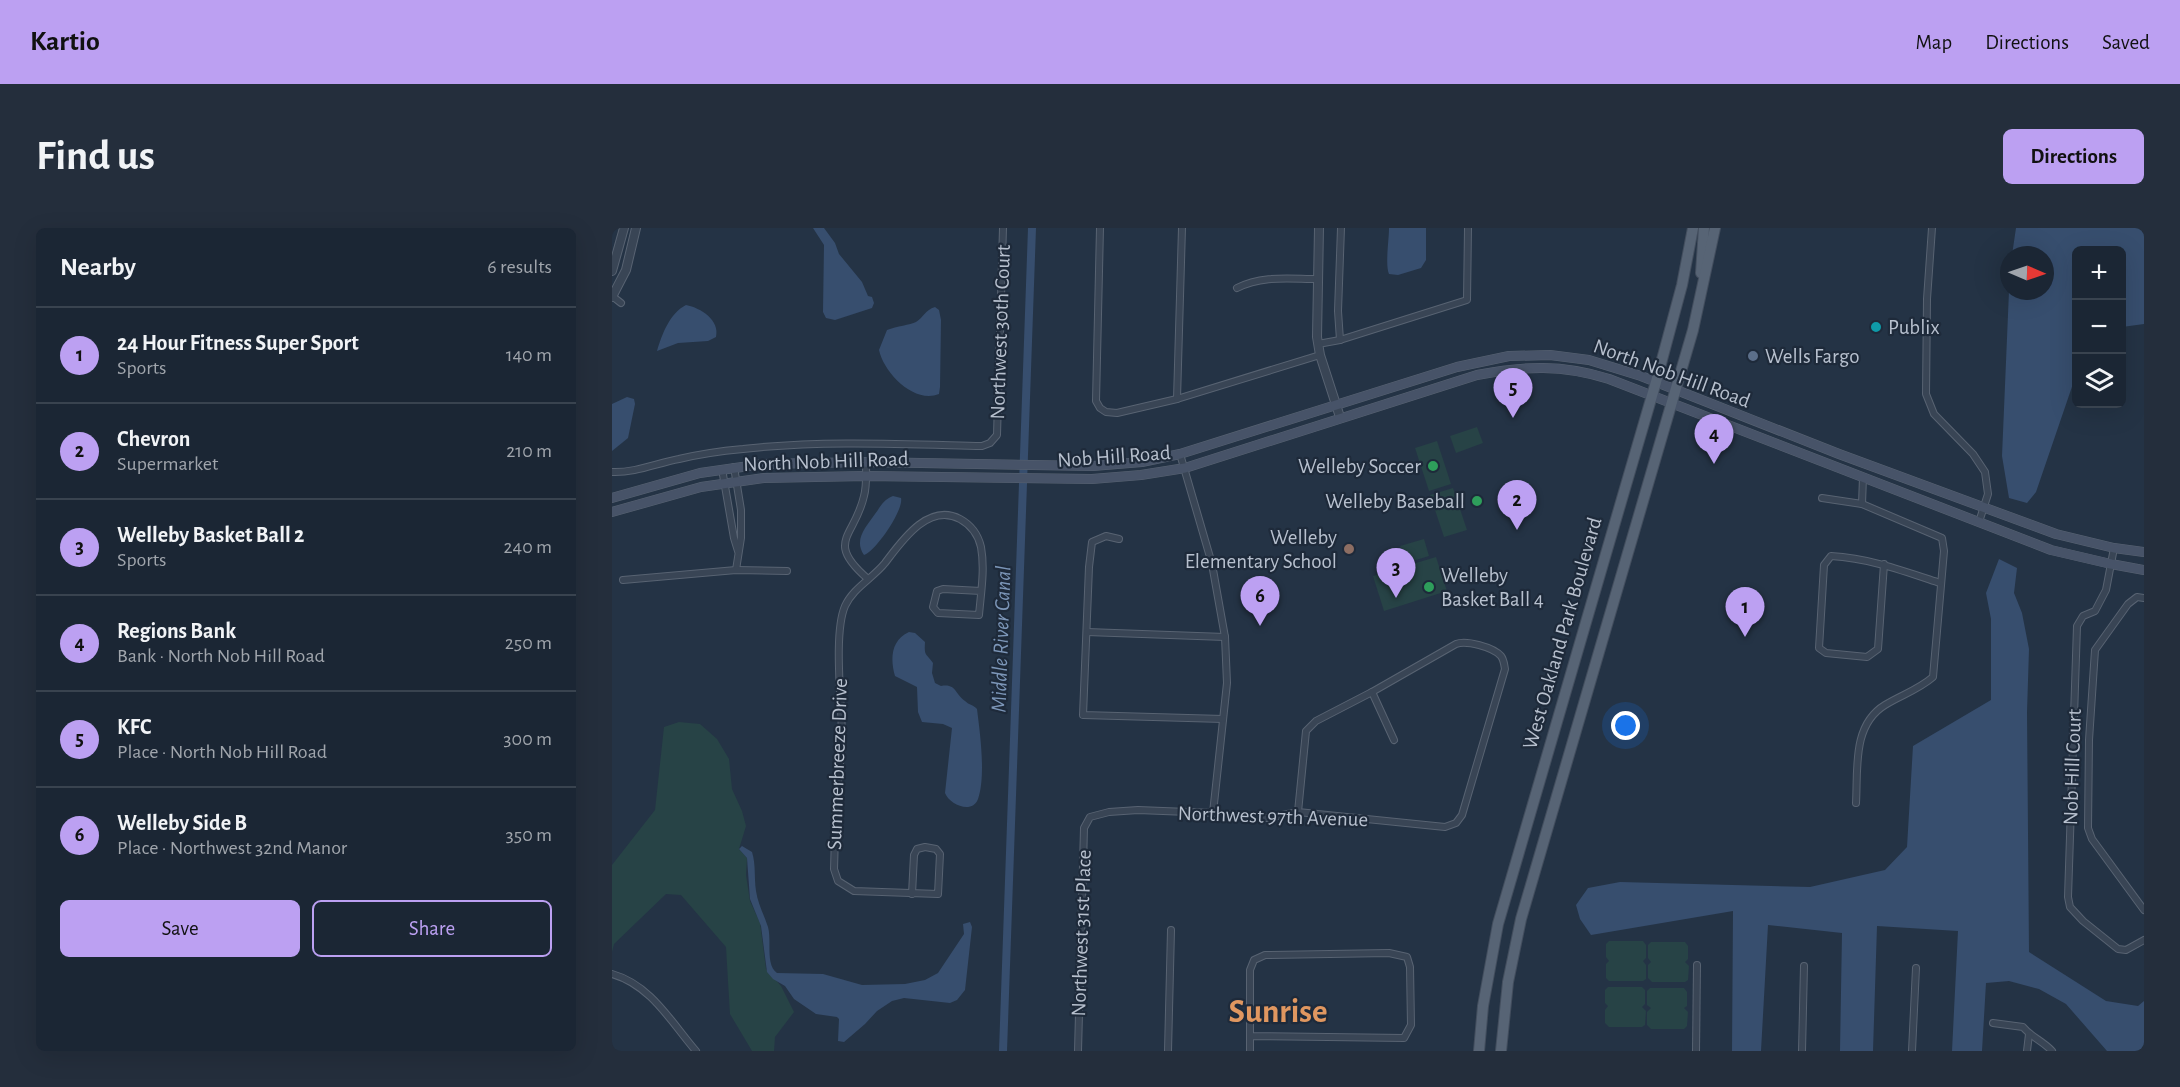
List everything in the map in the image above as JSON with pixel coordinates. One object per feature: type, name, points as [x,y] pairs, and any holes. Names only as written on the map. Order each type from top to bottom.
[{"type":"main road","name":"West Oakland Park Boulevard","points":[[1479,1051],[1483,1006],[1498,924],[1656,382],[1682,285],[1694,228]]},
{"type":"main road","points":[[1704,228],[1700,273],[1704,282]]},
{"type":"main road","name":"West Oakland Park Boulevard","points":[[1501,1051],[1508,982],[1521,919],[1672,403],[1704,282],[1715,228]]},
{"type":"main road","name":"North Nob Hill Road","points":[[1180,454],[1457,367],[1509,356],[1550,355],[1589,360],[1656,382],[1839,454],[2056,534],[2114,548],[2144,552]]},
{"type":"main road","name":"North Nob Hill Road","points":[[1185,468],[1477,375],[1530,367],[1587,373],[1672,403],[2052,550],[2144,570]]},
{"type":"main road","name":"Nob Hill Road","points":[[1044,466],[1115,465],[1180,454]]},
{"type":"main road","name":"North Nob Hill Road","points":[[612,498],[660,483],[722,469],[796,462],[1044,466]]},
{"type":"main road","name":"Nob Hill Road","points":[[1045,478],[1115,478],[1185,468]]},
{"type":"main road","name":"North Nob Hill Road","points":[[612,512],[701,487],[798,476],[1045,478]]},
{"type":"street","points":[[612,271],[624,228]]},
{"type":"street","points":[[621,303],[612,296],[626,270],[636,228]]},
{"type":"street","name":"Northwest 30th Court","points":[[612,472],[626,473],[679,459],[771,445],[843,443],[981,446],[990,443],[997,435],[1004,228]]},
{"type":"street","points":[[1100,228],[1096,401],[1100,408],[1117,413],[1177,399],[1320,355]]},
{"type":"street","points":[[1177,399],[1182,228]]},
{"type":"street","points":[[1319,228],[1318,344],[1340,417]]},
{"type":"street","points":[[1340,340],[1338,311],[1341,228]]},
{"type":"street","points":[[1318,344],[1340,340],[1467,300],[1468,228]]},
{"type":"street","points":[[1932,228],[1927,299],[1926,394],[1934,414],[1973,454],[1985,471],[1988,494],[1978,522]]},
{"type":"street","points":[[1237,288],[1263,279],[1317,279]]},
{"type":"street","points":[[1180,454],[1212,564],[1225,637],[1227,683],[1213,813]]},
{"type":"street","points":[[866,462],[864,496],[846,537],[845,549],[847,558],[868,579]]},
{"type":"street","points":[[734,468],[741,510],[741,538],[736,570]]},
{"type":"street","points":[[722,469],[738,552]]},
{"type":"street","points":[[1862,504],[1863,477]]},
{"type":"street","points":[[1822,498],[1862,504],[1942,538],[1944,551],[1933,677],[1923,686],[1884,705],[1870,716],[1860,739],[1856,803]]},
{"type":"street","name":"Summerbreeze Drive","points":[[912,894],[916,849],[925,847],[936,849],[940,854],[938,894],[912,894],[854,891],[838,881],[834,869],[842,740],[840,633],[845,607],[912,529],[939,516],[956,517],[969,524],[978,536],[983,566],[981,591],[979,615],[938,614],[933,607],[937,591],[943,589],[981,591]]},
{"type":"street","points":[[1119,539],[1106,536],[1092,542],[1083,715],[1223,719]]},
{"type":"street","name":"Nob Hill Court","points":[[2114,548],[2106,590],[2095,611],[2083,616],[2077,626],[2068,897],[2070,907],[2083,921],[2118,949],[2126,950],[2144,940]]},
{"type":"street","points":[[1884,564],[1878,649],[1867,657],[1826,653],[1819,648],[1824,565],[1831,556],[1857,558],[1884,564],[1940,583]]},
{"type":"street","points":[[623,580],[736,570],[788,571]]},
{"type":"street","name":"Nob Hill Court","points":[[2144,598],[2137,597],[2128,604],[2095,650],[2089,740],[2088,828],[2092,839],[2144,910]]},
{"type":"street","points":[[1087,632],[1225,637]]},
{"type":"street","name":"Northwest 97th Avenue","points":[[1090,817],[1109,812],[1138,810],[1268,818],[1298,812],[1445,827],[1456,823],[1462,815],[1505,669],[1500,654],[1463,641],[1372,692]]},
{"type":"street","points":[[1298,812],[1306,731],[1316,721],[1372,692],[1394,740]]},
{"type":"street","name":"Northwest 31st Place","points":[[1078,1051],[1084,828],[1090,817]]},
{"type":"street","points":[[1168,1051],[1171,930]]},
{"type":"street","points":[[1250,1051],[1250,970],[1254,960],[1265,955],[1389,953],[1407,957],[1410,967],[1411,1025],[1404,1038],[1251,1036]]},
{"type":"street","points":[[1696,1051],[1697,965]]},
{"type":"street","points":[[1802,1051],[1804,966]]},
{"type":"street","points":[[1912,1051],[1916,969]]},
{"type":"street","points":[[612,974],[630,980],[660,1005],[696,1051]]},
{"type":"street","points":[[1993,1023],[2023,1027],[2029,1034],[2044,1042],[2052,1051]]},
{"type":"street","points":[[2027,1051],[2029,1034]]},
{"type":"green space","name":"Welleby Soccer","points":[[1477,427],[1483,443],[1456,453],[1450,436]]},
{"type":"green space","name":"Welleby Soccer","points":[[1437,441],[1451,484],[1429,491],[1415,448]]},
{"type":"green space","name":"Welleby Soccer","points":[[1453,488],[1467,530],[1444,537],[1430,495]]},
{"type":"green space","points":[[1424,539],[1429,556],[1406,563],[1400,546]]},
{"type":"green space","points":[[1436,557],[1447,591],[1384,611],[1373,576]]},
{"type":"green space","points":[[679,722],[700,724],[717,739],[729,759],[732,789],[746,826],[739,849],[747,858],[746,875],[750,901],[760,923],[766,969],[781,986],[794,1012],[775,1037],[774,1051],[752,1051],[730,1014],[726,947],[681,895],[666,894],[614,944],[612,952],[612,865],[655,810],[664,727]]},
{"type":"green space","points":[[1609,941],[1643,941],[1646,945],[1646,958],[1643,961],[1646,965],[1646,979],[1643,981],[1609,981],[1606,978],[1606,964],[1609,961],[1606,957],[1606,944]]},
{"type":"green space","points":[[1651,942],[1685,942],[1688,946],[1688,959],[1685,962],[1689,966],[1688,980],[1685,982],[1652,982],[1648,978],[1648,965],[1651,962],[1648,958],[1648,945]]},
{"type":"green space","points":[[1608,987],[1642,987],[1645,990],[1645,1004],[1642,1007],[1646,1011],[1645,1025],[1642,1027],[1609,1027],[1605,1023],[1605,1010],[1608,1006],[1605,1003],[1605,990]]},
{"type":"green space","points":[[1650,988],[1684,988],[1687,992],[1687,1006],[1684,1008],[1688,1012],[1687,1026],[1684,1029],[1651,1029],[1647,1025],[1647,1012],[1651,1008],[1647,1005],[1647,991]]},
{"type":"water","points":[[813,228],[824,228],[835,243],[839,254],[862,282],[868,296],[872,297],[874,303],[872,308],[835,320],[826,318],[823,312],[824,245]]},
{"type":"water","points":[[1389,228],[1426,228],[1426,260],[1421,268],[1398,275],[1389,274],[1387,259]]},
{"type":"water","points":[[2016,228],[2144,228],[2144,324],[2126,326],[2126,246],[2072,246],[2072,387],[2036,492],[2027,503],[2009,498],[2002,456],[2009,300],[2054,300],[2054,246],[2013,246]]},
{"type":"water","points":[[686,305],[698,309],[712,320],[716,337],[708,341],[678,343],[657,351],[671,319]]},
{"type":"water","points":[[935,307],[939,310],[941,320],[939,394],[920,395],[910,391],[894,377],[879,350],[887,330],[916,322]]},
{"type":"water","points":[[627,397],[634,399],[635,404],[628,438],[612,451],[612,404]]},
{"type":"water","points":[[893,496],[901,498],[894,521],[875,547],[864,555],[860,544],[862,533],[882,504]]},
{"type":"water","points":[[1999,559],[2017,568],[2014,593],[2022,613],[2029,649],[2027,712],[2029,952],[2106,1001],[2138,1006],[2144,1001],[2144,1051],[2107,1051],[2066,1004],[2039,989],[2009,981],[1986,983],[1982,1051],[1952,1051],[1958,931],[1877,926],[1873,1051],[1840,1051],[1842,933],[1768,925],[1761,1051],[1732,1051],[1733,911],[1591,935],[1580,919],[1576,905],[1588,888],[1620,882],[1810,887],[1885,870],[1907,847],[1913,746],[1991,700],[1991,619],[1986,593]]},
{"type":"water","points":[[909,632],[915,633],[925,642],[925,653],[933,663],[932,673],[935,683],[950,686],[977,709],[982,779],[978,799],[971,806],[956,804],[945,793],[952,728],[943,724],[922,722],[918,712],[917,687],[895,676],[893,651],[903,635]]},
{"type":"water","points":[[742,846],[752,852],[757,896],[768,927],[771,964],[777,973],[823,974],[862,985],[905,984],[925,980],[938,973],[964,934],[963,924],[970,922],[972,927],[965,990],[957,1000],[950,1003],[904,998],[892,1001],[877,1011],[844,1042],[838,1041],[839,1019],[837,1017],[816,1014],[794,999],[785,986],[773,979],[767,972],[761,926],[750,899],[747,858],[739,849]]},
{"type":"waterway","name":"Middle River Canal","points":[[1003,1051],[1032,228]]},
{"type":"place","name":"Publix","points":[[1876,327]]},
{"type":"place","name":"Wells Fargo","points":[[1753,356]]},
{"type":"place","name":"KFC","points":[[1513,418]]},
{"type":"place","name":"Regions Bank","points":[[1714,464]]},
{"type":"place","name":"Welleby Soccer","points":[[1433,466]]},
{"type":"place","name":"Welleby Baseball","points":[[1477,501]]},
{"type":"place","name":"Chevron","points":[[1517,530]]},
{"type":"place","name":"Welleby Elementary School","points":[[1349,549]]},
{"type":"place","name":"Welleby Basket Ball 4","points":[[1429,587]]},
{"type":"place","name":"Welleby Basket Ball 2","points":[[1396,598]]},
{"type":"place","name":"Welleby Side B","points":[[1260,626]]},
{"type":"place","name":"24 Hour Fitness Super Sport","points":[[1745,637]]},
{"type":"district","name":"Sunrise","points":[[1278,1010]]}]
